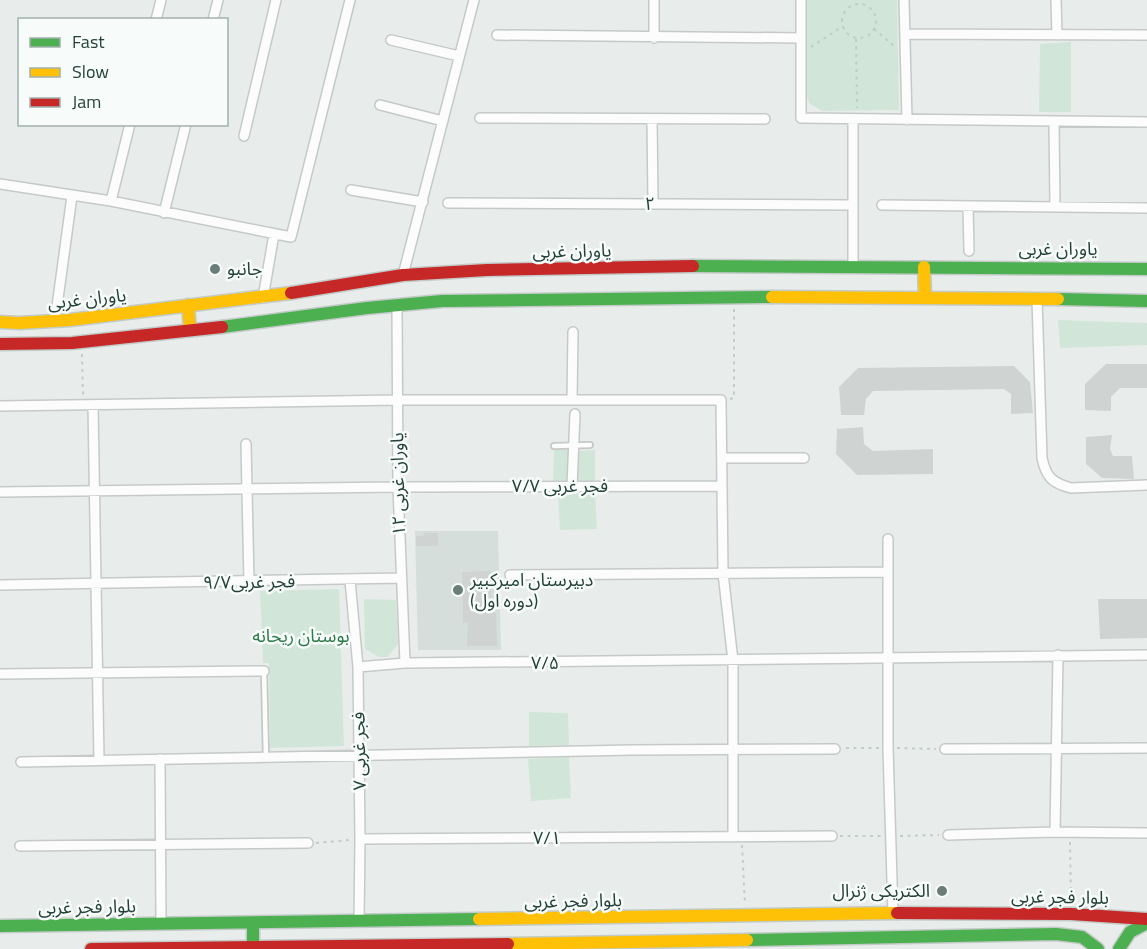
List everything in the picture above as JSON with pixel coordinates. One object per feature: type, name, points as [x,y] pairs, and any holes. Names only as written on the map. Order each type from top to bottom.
[{"type":"main road","name":"یاوران غربی","points":[[0,322],[55,321],[188,306],[403,275],[510,270],[721,266],[1147,269]]},
{"type":"main road","points":[[924,267],[925,298]]},
{"type":"main road","points":[[0,344],[81,342],[271,322],[397,304],[454,301],[925,298],[1147,301]]},
{"type":"main road","points":[[188,306],[190,330]]},
{"type":"main road","name":"بلوار فجر غربی","points":[[0,926],[893,914],[1077,914],[1147,921]]},
{"type":"main road","points":[[1077,914],[1088,918],[1090,930],[1083,937],[1098,949]]},
{"type":"main road","points":[[1119,949],[1130,932],[1147,921]]},
{"type":"main road","points":[[253,923],[253,947]]},
{"type":"main road","name":"بلوار فجر غربی","points":[[91,949],[718,945],[1056,934],[1083,937]]},
{"type":"street","points":[[156,18],[161,0]]},
{"type":"street","points":[[214,18],[218,0]]},
{"type":"street","points":[[244,136],[276,0]]},
{"type":"street","points":[[0,184],[111,201],[291,237],[350,0]]},
{"type":"street","points":[[403,275],[474,0]]},
{"type":"street","points":[[654,0],[654,38]]},
{"type":"street","points":[[801,0],[801,118],[1147,122]]},
{"type":"street","points":[[904,0],[907,120]]},
{"type":"street","points":[[1056,0],[1057,35]]},
{"type":"street","points":[[905,34],[1147,35]]},
{"type":"street","points":[[497,35],[801,38]]},
{"type":"street","points":[[391,40],[459,56]]},
{"type":"street","points":[[380,105],[443,121]]},
{"type":"street","points":[[480,118],[765,119]]},
{"type":"street","points":[[652,119],[653,204]]},
{"type":"street","points":[[853,267],[852,205],[855,120]]},
{"type":"street","points":[[1054,122],[1055,206]]},
{"type":"street","points":[[111,201],[130,126]]},
{"type":"street","points":[[164,213],[186,126]]},
{"type":"street","points":[[351,190],[423,202]]},
{"type":"street","points":[[55,321],[72,196]]},
{"type":"street","name":"۲","points":[[448,203],[852,205]]},
{"type":"street","points":[[882,205],[1147,208]]},
{"type":"street","points":[[968,206],[969,251]]},
{"type":"street","points":[[263,297],[274,234]]},
{"type":"street","points":[[1037,299],[1042,458],[1045,472],[1060,485],[1071,488],[1147,485]]},
{"type":"street","name":"۱۲ یاوران غربی","points":[[397,304],[398,487],[405,663]]},
{"type":"street","points":[[572,400],[573,332]]},
{"type":"street","points":[[0,406],[397,400],[721,400],[723,573],[733,661],[732,749],[737,836]]},
{"type":"street","points":[[88,405],[95,491],[99,760]]},
{"type":"street","points":[[572,486],[575,414]]},
{"type":"street","points":[[246,444],[249,582]]},
{"type":"street","points":[[722,458],[804,458]]},
{"type":"street","name":"۷/۷ فجر غربی","points":[[0,492],[722,486]]},
{"type":"street","points":[[888,539],[888,748],[893,914]]},
{"type":"street","points":[[510,575],[888,572]]},
{"type":"street","name":"فجر غربی۹/۷","points":[[0,585],[401,578]]},
{"type":"street","name":"۷ فجر غربی","points":[[350,580],[358,667],[359,922]]},
{"type":"street","points":[[1055,832],[1058,655],[1147,655]]},
{"type":"street","name":"۷/۵","points":[[358,667],[405,663],[733,661],[1058,655]]},
{"type":"street","points":[[0,674],[264,671]]},
{"type":"street","points":[[945,750],[1056,747],[1147,748]]},
{"type":"street","points":[[21,762],[633,750],[835,749]]},
{"type":"street","points":[[160,759],[161,924]]},
{"type":"street","points":[[948,835],[1055,832],[1147,833]]},
{"type":"street","name":"۷/۱","points":[[360,839],[832,836]]},
{"type":"street","points":[[20,846],[308,843]]},
{"type":"lane","points":[[554,446],[590,446]]},
{"type":"lane","points":[[264,671],[266,758]]},
{"type":"path","points":[[867,0],[867,6]]},
{"type":"path","points":[[856,4],[867,6],[876,19],[874,29],[865,37],[856,38],[849,35],[843,26],[843,15],[856,4]]},
{"type":"path","points":[[802,54],[843,26]]},
{"type":"path","points":[[874,29],[905,56]]},
{"type":"path","points":[[855,120],[856,38]]},
{"type":"path","points":[[721,400],[734,398],[734,298]]},
{"type":"path","points":[[81,342],[88,405]]},
{"type":"path","points":[[835,749],[945,750]]},
{"type":"path","points":[[1070,832],[1077,914]]},
{"type":"path","points":[[832,836],[948,835]]},
{"type":"path","points":[[737,836],[746,916]]},
{"type":"path","points":[[308,843],[360,839]]},
{"type":"shaded area","name":"دبیرستان امیرکبیر (دوره اول)","points":[[415,531],[498,531],[501,650],[418,650]]},
{"type":"green space","points":[[807,0],[897,0],[899,110],[822,111],[809,103],[807,96]]},
{"type":"green space","points":[[1071,42],[1071,112],[1039,112],[1040,44]]},
{"type":"green space","points":[[1058,320],[1147,323],[1147,345],[1060,348]]},
{"type":"green space","points":[[554,450],[570,450],[569,483],[553,482]]},
{"type":"green space","points":[[595,450],[595,482],[578,482],[577,451]]},
{"type":"green space","points":[[595,492],[597,529],[560,530],[558,494]]},
{"type":"green space","name":"بوستان ریحانه","points":[[339,589],[344,746],[270,748],[269,663],[263,663],[260,591]]},
{"type":"green space","points":[[364,599],[396,600],[398,644],[388,657],[379,657],[365,649]]},
{"type":"green space","points":[[529,712],[568,713],[569,745],[529,746]]},
{"type":"green space","points":[[569,757],[571,798],[531,801],[528,759]]},
{"type":"building","points":[[1106,364],[1147,364],[1147,388],[1120,388],[1111,397],[1111,411],[1085,410],[1085,384]]},
{"type":"building","points":[[1014,366],[1030,382],[1033,413],[1011,414],[1011,394],[1004,389],[873,391],[866,399],[864,415],[841,415],[839,387],[858,368]]},
{"type":"building","points":[[863,427],[864,444],[873,451],[933,449],[933,474],[857,475],[836,454],[837,429]]},
{"type":"building","points":[[1112,435],[1110,449],[1113,456],[1132,456],[1134,479],[1102,478],[1086,464],[1086,437]]},
{"type":"building","points":[[424,533],[438,533],[438,546],[416,546],[416,536],[423,536]]},
{"type":"building","points":[[491,571],[491,608],[487,609],[487,613],[496,613],[497,646],[467,646],[468,622],[463,623],[462,572]]},
{"type":"building","points":[[1098,599],[1147,599],[1147,638],[1100,639]]},
{"type":"traffic: fast","points":[[693,266],[1147,269]]},
{"type":"traffic: fast","points":[[222,327],[367,308],[442,301],[772,297]]},
{"type":"traffic: fast","points":[[1058,299],[1147,301]]},
{"type":"traffic: fast","points":[[0,926],[479,919]]},
{"type":"traffic: fast","points":[[253,923],[253,947]]},
{"type":"traffic: fast","points":[[1119,949],[1130,932],[1147,923]]},
{"type":"traffic: fast","points":[[747,940],[1056,934],[1082,937],[1098,949]]},
{"type":"traffic: slow","points":[[924,267],[925,298]]},
{"type":"traffic: slow","points":[[0,322],[70,320],[291,293]]},
{"type":"traffic: slow","points":[[772,297],[1058,299]]},
{"type":"traffic: slow","points":[[188,305],[190,330]]},
{"type":"traffic: slow","points":[[479,919],[897,913]]},
{"type":"traffic: slow","points":[[508,944],[747,940]]},
{"type":"traffic: jam","points":[[291,293],[403,275],[487,270],[693,266]]},
{"type":"traffic: jam","points":[[0,344],[72,343],[222,327]]},
{"type":"traffic: jam","points":[[897,913],[1071,914],[1147,919]]},
{"type":"traffic: jam","points":[[91,949],[508,944]]},
{"type":"place","name":"جانبو","points":[[215,269]]},
{"type":"place","name":"دبیرستان امیرکبیر (دوره اول)","points":[[458,590]]},
{"type":"place","name":"الکتریکی ژنرال","points":[[942,891]]}]
